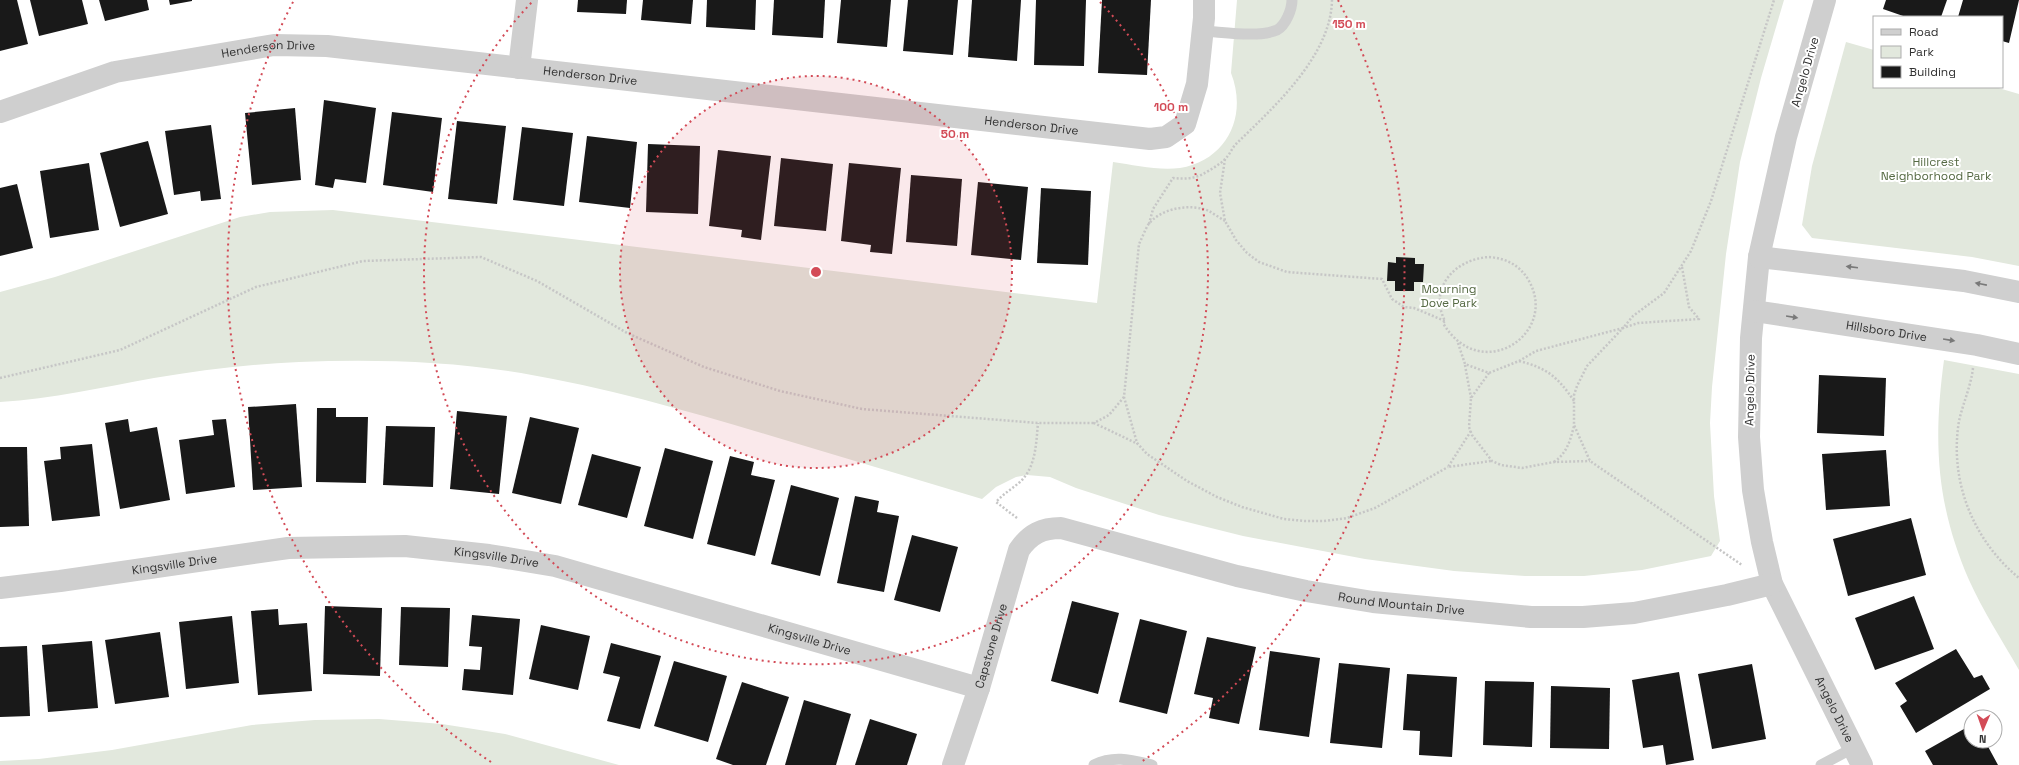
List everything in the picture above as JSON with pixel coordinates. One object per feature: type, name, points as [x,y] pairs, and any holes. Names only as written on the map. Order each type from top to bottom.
[{"type":"street","points":[[519,68],[527,0]]},
{"type":"street","points":[[1203,30],[1204,0]]},
{"type":"street","name":"Angelo Drive","points":[[1826,0],[1786,137],[1759,257],[1752,338],[1750,437],[1755,498],[1762,542],[1772,584],[1858,756]]},
{"type":"street","name":"Henderson Drive","points":[[0,112],[116,72],[274,45],[327,46],[1130,138],[1150,139],[1166,137],[1185,124],[1197,84],[1203,30]]},
{"type":"street","points":[[1759,257],[1964,281],[2019,292]]},
{"type":"street","name":"Hillsboro Drive","points":[[1754,311],[1977,345],[2019,354]]},
{"type":"street","name":"Round Mountain Drive","points":[[1036,532],[1061,528],[1237,576],[1306,591],[1373,602],[1531,617],[1583,617],[1634,613],[1772,584]]},
{"type":"street","name":"Capstone Drive","points":[[953,765],[979,688],[1019,550],[1028,538],[1036,532]]},
{"type":"street","name":"Kingsville Drive","points":[[0,588],[60,581],[288,548],[405,546],[481,554],[556,566],[979,688]]},
{"type":"lane","points":[[1203,30],[1263,34],[1278,29],[1287,18],[1292,6],[1292,0]]},
{"type":"lane","points":[[1821,765],[1858,756]]},
{"type":"lane","points":[[1094,765],[1107,760],[1119,758],[1152,765]]},
{"type":"path","points":[[1138,445],[1124,397],[1139,244],[1149,224],[1153,209],[1173,178],[1189,179],[1203,174],[1225,159],[1233,147],[1275,105],[1309,64],[1327,29],[1332,11],[1332,0]]},
{"type":"path","points":[[1554,462],[1563,456],[1569,445],[1574,425],[1574,402],[1577,386],[1587,366],[1633,316],[1664,293],[1691,251],[1711,201],[1774,0]]},
{"type":"path","points":[[1225,159],[1220,193],[1225,221],[1236,240],[1247,253],[1259,262],[1287,272],[1382,279],[1392,299],[1404,307],[1414,308],[1445,321]]},
{"type":"path","points":[[1149,224],[1162,214],[1182,207],[1208,211],[1225,221]]},
{"type":"path","points":[[0,378],[120,350],[256,287],[363,261],[481,257],[537,281],[627,333],[704,367],[780,391],[862,409],[1038,423],[1094,423],[1138,445],[1147,454],[1174,474],[1205,491],[1242,507],[1291,520],[1324,521],[1347,518],[1375,508],[1448,467],[1492,461]]},
{"type":"path","points":[[1458,343],[1473,350],[1488,352],[1509,347],[1521,338],[1530,326],[1535,313],[1533,290],[1527,277],[1510,263],[1496,257],[1481,257],[1467,261],[1450,275],[1443,287],[1440,311],[1445,321],[1443,323],[1458,343],[1464,364],[1471,398],[1472,435],[1492,461],[1501,465],[1522,468],[1554,462],[1590,461]]},
{"type":"path","points":[[1471,398],[1489,373],[1519,361],[1536,351],[1638,323],[1699,319],[1689,307],[1682,266]]},
{"type":"path","points":[[1519,361],[1541,368],[1552,374],[1574,402]]},
{"type":"path","points":[[1974,361],[1972,378],[1965,397],[1959,422],[1957,448],[1958,471],[1965,504],[1985,542],[1997,558],[2019,578]]},
{"type":"path","points":[[1464,364],[1489,373]]},
{"type":"path","points":[[1094,423],[1109,415],[1124,397]]},
{"type":"path","points":[[1036,532],[996,502],[1002,494],[1020,482],[1031,468],[1036,447],[1038,423]]},
{"type":"path","points":[[1574,425],[1590,461],[1732,558]]},
{"type":"path","points":[[1448,467],[1471,431]]},
{"type":"green space","name":"Mourning Dove Park","points":[[1237,0],[1784,0],[1761,78],[1740,162],[1726,254],[1712,387],[1710,423],[1714,496],[1720,541],[1711,556],[1642,570],[1584,576],[1525,576],[1454,571],[1365,559],[1243,536],[1159,515],[1076,488],[1050,477],[1027,475],[1016,477],[996,487],[982,499],[735,425],[644,400],[583,385],[521,373],[438,363],[355,361],[263,364],[190,372],[58,395],[0,402],[0,292],[55,277],[240,217],[270,212],[333,210],[1097,303],[1113,162],[1155,168],[1180,168],[1196,163],[1210,156],[1221,146],[1230,134],[1235,120],[1237,105],[1236,89],[1231,73]]},
{"type":"green space","name":"Hillcrest Neighborhood Park","points":[[1846,42],[1873,50],[1873,88],[1998,88],[2019,94],[2019,266],[1972,257],[1812,238],[1802,225],[1812,166]]},
{"type":"green space","points":[[1944,360],[2019,374],[2019,670],[1974,592],[1958,552],[1950,525],[1940,472],[1938,445]]},
{"type":"green space","points":[[379,719],[442,724],[505,734],[619,765],[0,765],[0,761],[39,759],[112,750],[252,725],[315,720]]},
{"type":"building","points":[[0,0],[17,0],[28,44],[0,51]]},
{"type":"building","points":[[30,0],[82,0],[88,24],[39,36]]},
{"type":"building","points":[[99,0],[147,0],[149,10],[105,21]]},
{"type":"building","points":[[169,0],[192,0],[192,1],[170,5]]},
{"type":"building","points":[[578,0],[627,0],[626,14],[577,12]]},
{"type":"building","points":[[643,0],[693,0],[691,24],[641,20]]},
{"type":"building","points":[[707,0],[756,0],[755,30],[706,27]]},
{"type":"building","points":[[774,0],[825,0],[823,38],[772,35]]},
{"type":"building","points":[[841,0],[891,0],[887,47],[837,43]]},
{"type":"building","points":[[908,0],[958,0],[953,55],[903,51]]},
{"type":"building","points":[[972,0],[1021,0],[1017,61],[968,57]]},
{"type":"building","points":[[1036,0],[1086,0],[1084,66],[1034,65]]},
{"type":"building","points":[[1102,0],[1151,0],[1147,75],[1098,73]]},
{"type":"building","points":[[1886,0],[1947,0],[1941,16],[1903,16],[1883,9]]},
{"type":"building","points":[[1963,0],[2019,0],[2009,43],[2003,41],[2003,16],[1958,16]]},
{"type":"building","points":[[324,100],[376,108],[366,183],[335,179],[333,188],[315,185]]},
{"type":"building","points":[[295,108],[301,180],[252,185],[245,113]]},
{"type":"building","points":[[392,112],[442,118],[433,192],[383,185]]},
{"type":"building","points":[[457,121],[506,126],[497,204],[448,199]]},
{"type":"building","points":[[211,125],[221,199],[201,201],[200,191],[174,195],[165,131]]},
{"type":"building","points":[[522,127],[573,133],[564,206],[513,200]]},
{"type":"building","points":[[587,136],[637,142],[630,208],[579,202]]},
{"type":"building","points":[[148,141],[168,214],[120,227],[100,153]]},
{"type":"building","points":[[648,144],[700,146],[698,214],[646,212]]},
{"type":"building","points":[[718,150],[771,156],[761,240],[741,237],[742,230],[709,226]]},
{"type":"building","points":[[781,158],[833,164],[826,231],[774,226]]},
{"type":"building","points":[[89,163],[99,230],[50,238],[40,171]]},
{"type":"building","points":[[849,163],[901,168],[892,254],[870,252],[871,245],[841,241]]},
{"type":"building","points":[[911,175],[962,179],[957,246],[906,242]]},
{"type":"building","points":[[978,182],[1028,187],[1021,260],[971,255]]},
{"type":"building","points":[[17,184],[33,248],[0,256],[0,188]]},
{"type":"building","points":[[1041,188],[1091,191],[1088,265],[1037,263]]},
{"type":"building","points":[[1396,257],[1415,258],[1415,264],[1424,264],[1423,282],[1414,282],[1414,291],[1395,291],[1395,281],[1387,281],[1388,262],[1396,263]]},
{"type":"building","points":[[1819,375],[1886,378],[1884,436],[1817,433]]},
{"type":"building","points":[[296,404],[302,487],[253,490],[248,407]]},
{"type":"building","points":[[317,408],[336,408],[336,417],[368,417],[366,483],[316,482]]},
{"type":"building","points":[[457,411],[507,416],[499,494],[450,489]]},
{"type":"building","points":[[530,417],[579,428],[561,504],[512,493]]},
{"type":"building","points":[[128,419],[130,432],[157,427],[170,500],[120,509],[105,423]]},
{"type":"building","points":[[226,419],[235,487],[186,494],[179,440],[214,435],[212,420]]},
{"type":"building","points":[[386,426],[435,427],[433,487],[383,485]]},
{"type":"building","points":[[92,444],[100,516],[52,521],[44,461],[61,459],[60,447]]},
{"type":"building","points":[[0,447],[27,447],[29,526],[0,527]]},
{"type":"building","points":[[665,448],[713,461],[693,539],[644,526]]},
{"type":"building","points":[[1886,450],[1890,506],[1826,510],[1822,454]]},
{"type":"building","points":[[592,454],[641,467],[627,518],[578,505]]},
{"type":"building","points":[[730,456],[754,462],[751,475],[775,480],[755,556],[707,544]]},
{"type":"building","points":[[791,485],[839,498],[820,576],[771,564]]},
{"type":"building","points":[[855,496],[879,501],[877,512],[899,516],[884,592],[837,583]]},
{"type":"building","points":[[1911,518],[1926,575],[1848,596],[1833,539]]},
{"type":"building","points":[[912,535],[958,547],[940,612],[894,600]]},
{"type":"building","points":[[1914,596],[1934,649],[1875,670],[1855,618]]},
{"type":"building","points":[[1072,601],[1119,613],[1098,694],[1051,681]]},
{"type":"building","points":[[325,606],[382,608],[380,676],[323,674]]},
{"type":"building","points":[[401,607],[450,608],[448,667],[399,665]]},
{"type":"building","points":[[278,609],[279,625],[307,623],[312,691],[258,695],[251,611]]},
{"type":"building","points":[[472,615],[520,619],[513,695],[462,690],[464,669],[480,670],[482,647],[469,646]]},
{"type":"building","points":[[232,616],[239,683],[186,689],[179,622]]},
{"type":"building","points":[[1140,619],[1187,631],[1167,714],[1119,702]]},
{"type":"building","points":[[541,625],[590,636],[578,690],[529,679]]},
{"type":"building","points":[[160,632],[169,697],[115,704],[105,640]]},
{"type":"building","points":[[1207,637],[1256,647],[1239,724],[1209,718],[1213,698],[1194,694]]},
{"type":"building","points":[[92,641],[98,708],[48,712],[42,645]]},
{"type":"building","points":[[611,643],[661,656],[640,729],[607,721],[620,677],[603,673]]},
{"type":"building","points":[[27,646],[30,716],[0,717],[0,647]]},
{"type":"building","points":[[1956,649],[1974,678],[1982,675],[1990,689],[1916,733],[1900,706],[1907,701],[1895,683]]},
{"type":"building","points":[[1270,651],[1320,658],[1309,737],[1259,730]]},
{"type":"building","points":[[674,661],[727,676],[708,742],[654,726]]},
{"type":"building","points":[[1339,663],[1390,668],[1382,748],[1330,743]]},
{"type":"building","points":[[1752,664],[1766,739],[1712,749],[1698,674]]},
{"type":"building","points":[[1679,672],[1694,760],[1666,765],[1663,745],[1643,748],[1632,680]]},
{"type":"building","points":[[1407,674],[1457,677],[1452,757],[1419,755],[1420,731],[1403,730]]},
{"type":"building","points":[[1485,681],[1534,682],[1532,747],[1483,745]]},
{"type":"building","points":[[742,682],[789,697],[766,765],[733,765],[716,759]]},
{"type":"building","points":[[1551,686],[1610,688],[1609,749],[1550,748]]},
{"type":"building","points":[[804,700],[851,714],[836,765],[785,765]]},
{"type":"building","points":[[870,719],[917,734],[907,765],[855,765]]},
{"type":"building","points":[[1963,730],[1963,749],[1989,749],[1998,765],[1933,765],[1925,751]]}]
